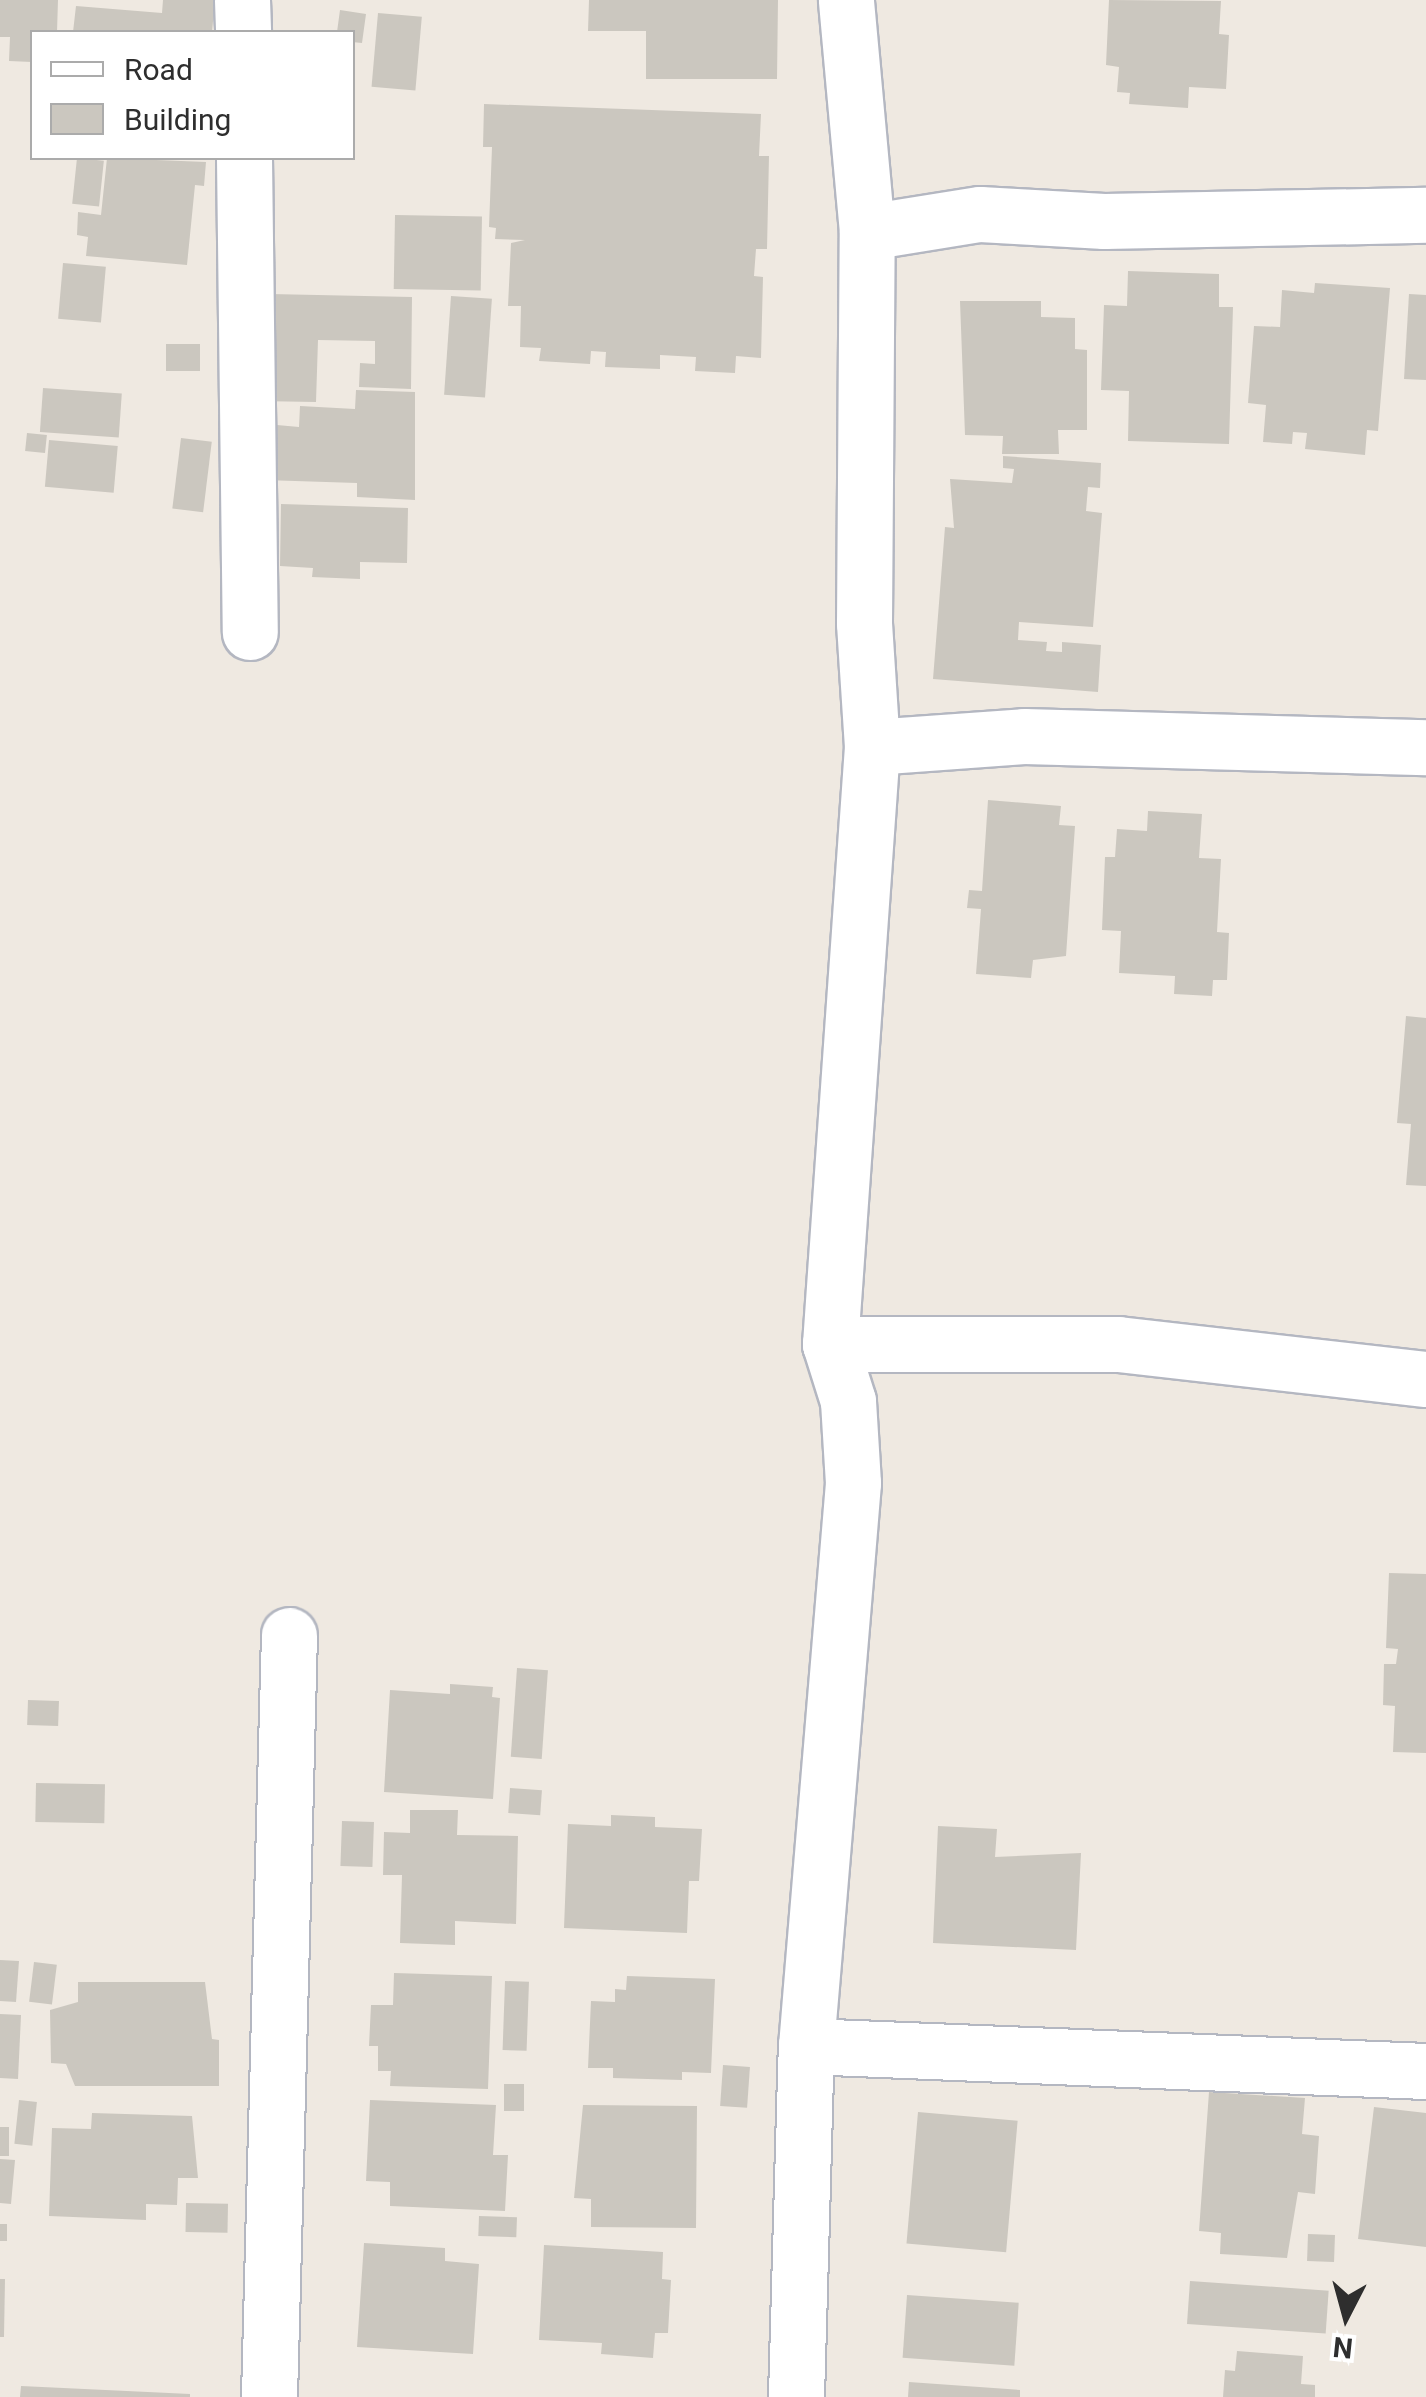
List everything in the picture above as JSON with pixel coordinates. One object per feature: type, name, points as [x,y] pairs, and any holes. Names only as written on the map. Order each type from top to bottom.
[{"type":"street","points":[[242,0],[243,30]]},
{"type":"street","points":[[796,2397],[806,2046],[854,1483],[848,1402],[830,1344],[872,747],[864,622],[866,232],[846,0]]},
{"type":"street","points":[[244,160],[250,632]]},
{"type":"street","points":[[866,232],[980,214],[1104,221],[1426,215]]},
{"type":"street","points":[[872,747],[1024,736],[1426,748]]},
{"type":"street","points":[[830,1344],[1034,1339],[1426,1379]]},
{"type":"street","points":[[269,2397],[289,1635]]},
{"type":"street","points":[[806,2046],[1426,2070]]},
{"type":"building","points":[[0,0],[58,0],[57,30],[30,30],[30,62],[9,61],[10,37],[0,37]]},
{"type":"building","points":[[163,0],[215,0],[212,30],[73,30],[76,6],[162,13]]},
{"type":"building","points":[[589,0],[778,0],[777,79],[646,79],[646,31],[588,31]]},
{"type":"building","points":[[1109,0],[1221,1],[1219,34],[1229,35],[1226,89],[1189,87],[1188,108],[1129,104],[1130,93],[1117,92],[1119,67],[1106,65]]},
{"type":"building","points":[[340,10],[366,14],[362,43],[355,42],[355,30],[337,30]]},
{"type":"building","points":[[378,13],[422,17],[415,91],[372,87]]},
{"type":"building","points":[[484,104],[761,114],[759,156],[769,156],[767,249],[756,249],[754,276],[763,277],[761,358],[736,356],[735,373],[695,371],[696,357],[660,355],[660,369],[605,367],[606,352],[591,351],[590,364],[539,361],[541,348],[520,347],[521,306],[508,306],[511,243],[525,240],[495,239],[496,228],[489,227],[492,147],[483,147]]},
{"type":"building","points":[[77,160],[104,161],[99,207],[72,204]]},
{"type":"building","points":[[107,160],[206,162],[204,186],[195,185],[187,265],[86,256],[88,237],[77,235],[78,212],[101,215]]},
{"type":"building","points":[[395,215],[482,217],[481,291],[394,289]]},
{"type":"building","points":[[63,263],[106,267],[101,323],[58,319]]},
{"type":"building","points":[[1128,271],[1219,274],[1219,307],[1233,307],[1229,444],[1128,441],[1129,391],[1101,390],[1104,305],[1127,306]]},
{"type":"building","points":[[1315,283],[1390,288],[1378,431],[1367,430],[1365,455],[1305,449],[1307,433],[1293,432],[1292,444],[1263,442],[1266,405],[1248,403],[1254,326],[1280,327],[1282,290],[1314,293]]},
{"type":"building","points":[[270,294],[412,297],[411,389],[359,387],[360,363],[375,364],[375,341],[318,340],[316,402],[258,401]]},
{"type":"building","points":[[1409,294],[1426,295],[1426,380],[1404,379]]},
{"type":"building","points":[[451,296],[492,299],[485,398],[444,395]]},
{"type":"building","points":[[960,301],[1041,301],[1041,317],[1075,318],[1075,349],[1087,350],[1087,430],[1058,430],[1059,454],[1002,454],[1003,436],[965,435]]},
{"type":"building","points":[[166,344],[200,344],[200,371],[166,371]]},
{"type":"building","points":[[43,388],[122,394],[119,437],[40,432]]},
{"type":"building","points":[[356,390],[415,392],[415,500],[357,497],[357,483],[264,480],[266,424],[299,427],[300,406],[355,409]]},
{"type":"building","points":[[27,433],[47,435],[45,453],[25,451]]},
{"type":"building","points":[[181,438],[212,442],[203,512],[172,508]]},
{"type":"building","points":[[49,440],[118,446],[114,493],[45,487]]},
{"type":"building","points":[[1003,456],[1101,463],[1100,488],[1088,487],[1086,511],[1102,513],[1093,627],[1019,622],[1018,640],[1047,642],[1046,651],[1062,652],[1062,642],[1101,645],[1098,692],[933,679],[945,527],[954,528],[950,479],[1012,483],[1014,469],[1003,468]]},
{"type":"building","points":[[281,504],[408,508],[407,563],[360,562],[360,579],[312,577],[313,568],[280,566]]},
{"type":"building","points":[[988,800],[1061,806],[1059,825],[1075,826],[1066,956],[1033,960],[1031,978],[976,974],[981,909],[967,908],[969,890],[982,891]]},
{"type":"building","points":[[1148,811],[1202,814],[1199,858],[1221,859],[1217,932],[1229,933],[1227,980],[1213,980],[1212,996],[1174,994],[1175,976],[1119,973],[1121,931],[1102,930],[1105,857],[1115,857],[1117,829],[1147,831]]},
{"type":"building","points":[[1406,1016],[1426,1018],[1426,1186],[1406,1185],[1411,1124],[1397,1123]]},
{"type":"building","points":[[1389,1573],[1426,1574],[1426,1753],[1393,1752],[1395,1706],[1383,1705],[1384,1664],[1396,1664],[1398,1649],[1386,1648]]},
{"type":"building","points":[[517,1668],[548,1670],[542,1759],[511,1757]]},
{"type":"building","points":[[450,1684],[493,1687],[492,1697],[500,1698],[493,1799],[384,1792],[390,1690],[450,1694]]},
{"type":"building","points":[[28,1700],[59,1701],[58,1726],[27,1725]]},
{"type":"building","points":[[36,1783],[105,1784],[104,1823],[35,1822]]},
{"type":"building","points":[[510,1788],[542,1790],[540,1815],[508,1813]]},
{"type":"building","points":[[410,1810],[458,1810],[457,1835],[518,1836],[516,1924],[455,1921],[455,1945],[400,1943],[402,1875],[383,1875],[384,1832],[410,1833]]},
{"type":"building","points":[[611,1815],[655,1817],[655,1827],[702,1829],[699,1881],[689,1881],[687,1933],[564,1928],[568,1824],[611,1826]]},
{"type":"building","points":[[342,1821],[374,1822],[372,1867],[340,1866]]},
{"type":"building","points":[[938,1826],[997,1829],[995,1857],[1081,1853],[1076,1950],[933,1943]]},
{"type":"building","points":[[0,1960],[19,1961],[16,2002],[0,2001]]},
{"type":"building","points":[[34,1962],[57,1965],[52,2005],[29,2002]]},
{"type":"building","points":[[394,1973],[492,1976],[488,2089],[390,2086],[391,2071],[378,2071],[378,2046],[369,2046],[371,2005],[393,2005]]},
{"type":"building","points":[[627,1976],[715,1979],[711,2073],[682,2072],[682,2080],[613,2078],[613,2068],[588,2068],[591,2001],[615,2002],[615,1989],[626,1990]]},
{"type":"building","points":[[505,1981],[529,1982],[527,2051],[503,2050]]},
{"type":"building","points":[[78,1982],[205,1982],[212,2039],[219,2040],[219,2086],[75,2086],[66,2064],[51,2063],[50,2010],[78,2002]]},
{"type":"building","points":[[0,2014],[21,2015],[18,2079],[0,2078]]},
{"type":"building","points":[[723,2065],[750,2067],[747,2108],[720,2106]]},
{"type":"building","points":[[504,2084],[524,2084],[524,2111],[504,2111]]},
{"type":"building","points":[[1209,2092],[1305,2098],[1302,2134],[1319,2136],[1315,2194],[1298,2192],[1287,2258],[1220,2254],[1221,2233],[1199,2231]]},
{"type":"building","points":[[19,2100],[37,2102],[32,2146],[14,2144]]},
{"type":"building","points":[[370,2100],[496,2105],[493,2155],[508,2155],[505,2211],[390,2206],[390,2182],[366,2181]]},
{"type":"building","points":[[583,2105],[697,2106],[696,2228],[591,2227],[591,2199],[574,2198]]},
{"type":"building","points":[[1374,2107],[1426,2113],[1426,2247],[1358,2239]]},
{"type":"building","points":[[918,2112],[1018,2121],[1006,2252],[906,2243]]},
{"type":"building","points":[[92,2113],[192,2116],[198,2178],[178,2178],[177,2205],[146,2204],[146,2220],[49,2216],[52,2128],[91,2129]]},
{"type":"building","points":[[0,2127],[9,2127],[9,2156],[0,2156]]},
{"type":"building","points":[[0,2159],[15,2160],[11,2204],[0,2203]]},
{"type":"building","points":[[186,2203],[228,2204],[227,2233],[185,2232]]},
{"type":"building","points":[[479,2216],[517,2217],[516,2237],[478,2236]]},
{"type":"building","points":[[0,2224],[7,2224],[7,2241],[0,2241]]},
{"type":"building","points":[[1308,2234],[1335,2235],[1334,2262],[1307,2261]]},
{"type":"building","points":[[364,2243],[445,2248],[445,2261],[479,2264],[473,2354],[357,2347]]},
{"type":"building","points":[[544,2245],[663,2252],[662,2279],[671,2280],[668,2333],[655,2333],[653,2358],[601,2354],[602,2343],[539,2340]]},
{"type":"building","points":[[0,2279],[5,2279],[4,2337],[0,2337]]},
{"type":"building","points":[[1190,2281],[1329,2291],[1326,2334],[1187,2324]]},
{"type":"building","points":[[907,2295],[1019,2303],[1014,2366],[903,2358]]},
{"type":"building","points":[[1237,2351],[1303,2356],[1301,2384],[1315,2385],[1315,2397],[1223,2397],[1225,2370],[1235,2371]]},
{"type":"building","points":[[909,2382],[1020,2390],[1020,2397],[908,2397]]},
{"type":"building","points":[[21,2386],[190,2394],[190,2397],[20,2397]]}]
